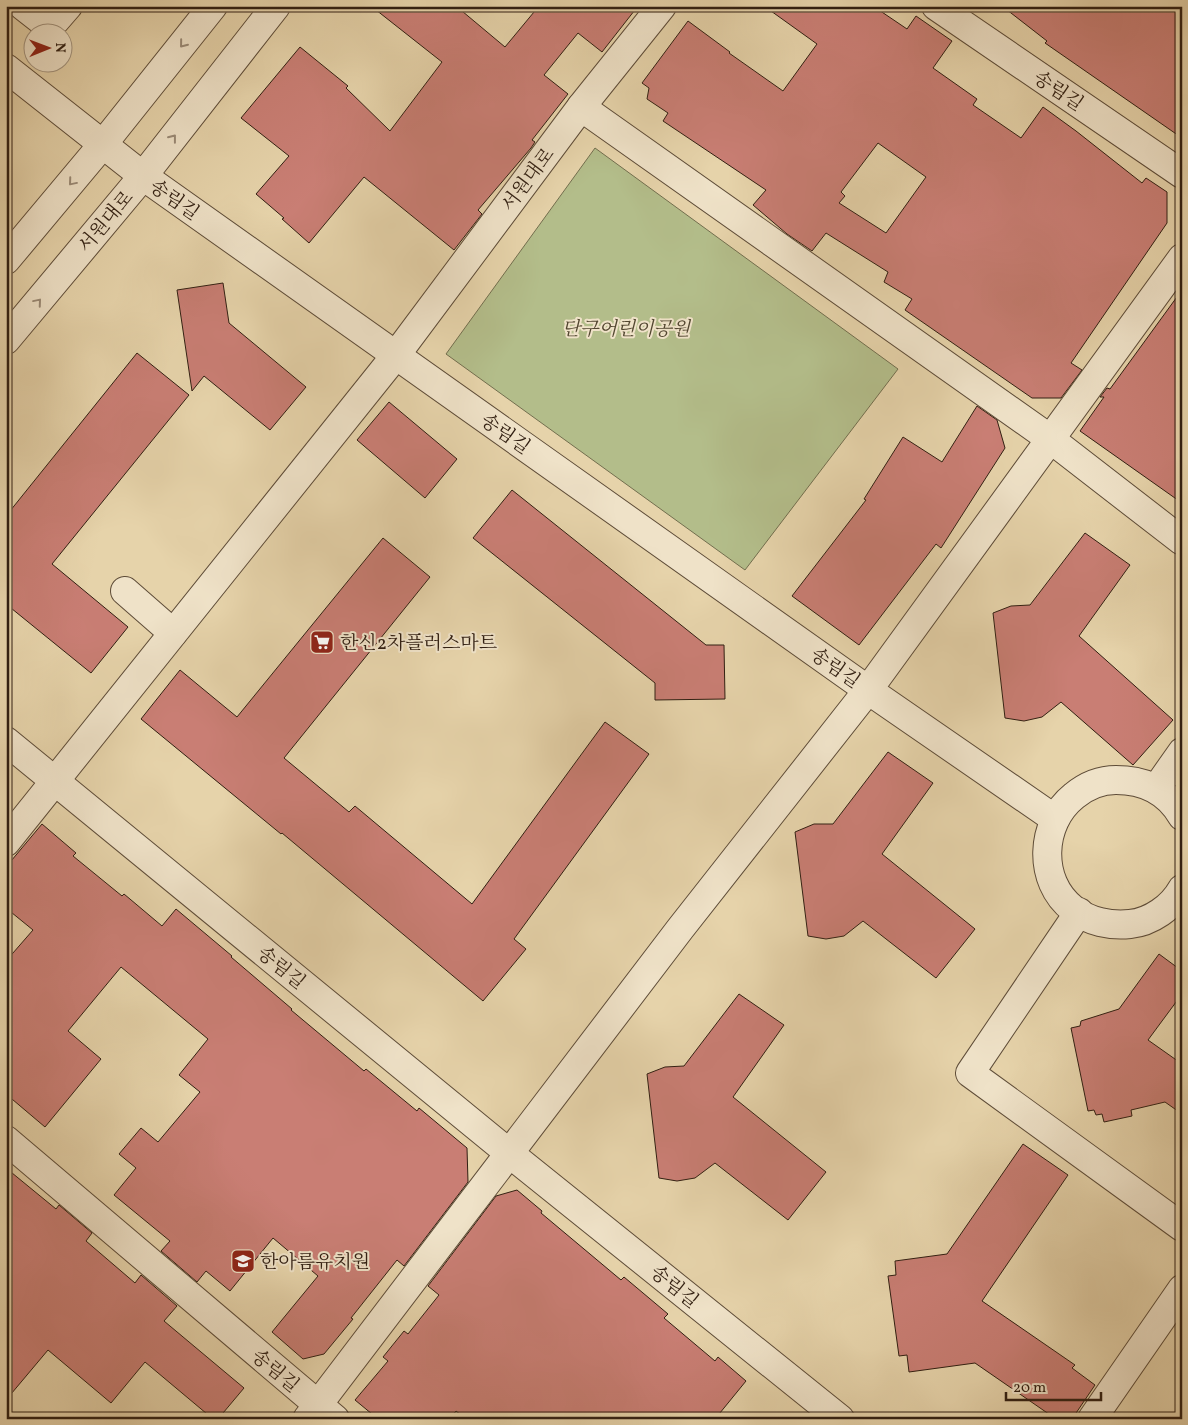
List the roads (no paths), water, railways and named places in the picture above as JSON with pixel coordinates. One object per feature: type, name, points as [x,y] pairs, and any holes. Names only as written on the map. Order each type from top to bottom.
[{"type":"street","points":[[23,6],[46,24],[55,21],[64,12]]},
{"type":"street","points":[[6,260],[103,144],[213,6]]},
{"type":"street","name":"서원대로","points":[[6,340],[143,176],[276,6]]},
{"type":"street","name":"서원대로","points":[[55,780],[396,355],[581,107],[662,6]]},
{"type":"street","name":"송림길","points":[[936,6],[1182,174]]},
{"type":"street","name":"송림길","points":[[6,68],[143,176],[868,690]]},
{"type":"street","points":[[581,107],[1049,438],[1182,542]]},
{"type":"street","name":"송림길","points":[[6,1140],[320,1414],[509,1154],[773,808],[868,690],[1049,438],[1182,258]]},
{"type":"street","points":[[125,591],[173,633]]},
{"type":"street","points":[[868,690],[1055,819]]},
{"type":"street","name":"송림길","points":[[6,740],[509,1154],[840,1419]]},
{"type":"street","points":[[1156,788],[1182,752]]},
{"type":"street","points":[[6,842],[55,780]]},
{"type":"street","points":[[1182,816],[1176,805],[1156,788],[1132,780],[1107,780],[1084,788],[1064,804],[1052,824],[1046,847],[1048,870],[1058,892],[1073,909],[1093,921],[1116,926],[1139,923],[1160,913],[1177,897],[1182,889]]},
{"type":"street","points":[[1079,912],[970,1073],[1182,1227]]},
{"type":"street","points":[[1092,1419],[1182,1289]]},
{"type":"place","name":"한신2차플러스마트","points":[[322,642]]},
{"type":"place","name":"한아름유치원","points":[[243,1261]]},
{"type":"park label","name":"단구어린이공원","points":[[626,328]]}]
